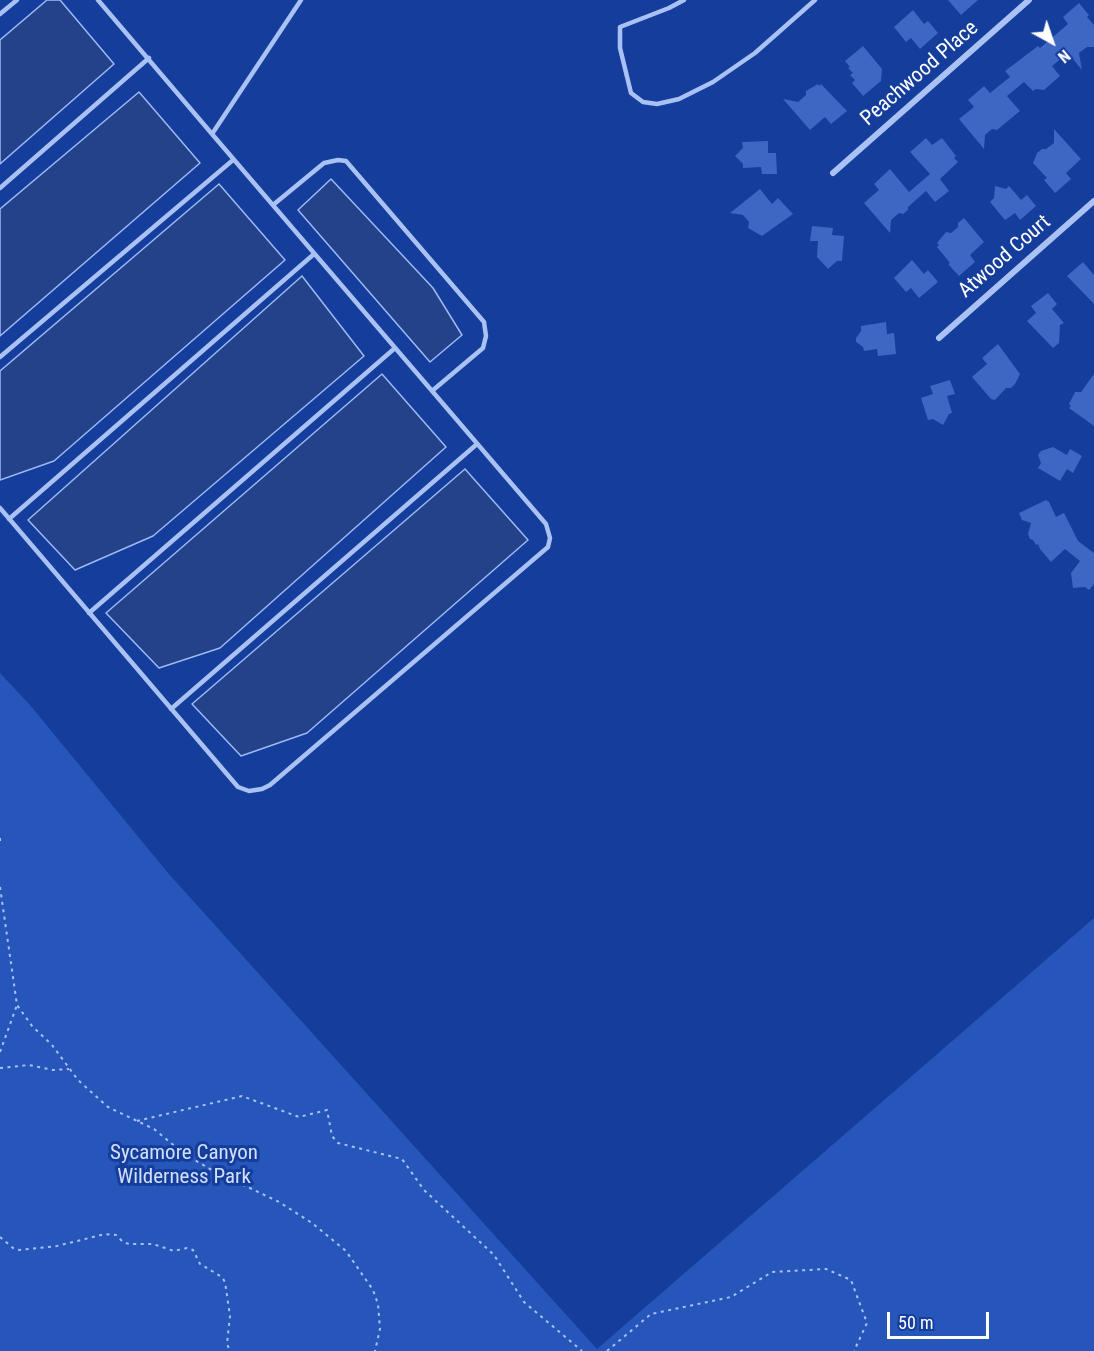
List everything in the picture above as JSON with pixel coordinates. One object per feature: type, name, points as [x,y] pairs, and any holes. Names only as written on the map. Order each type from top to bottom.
[{"type":"street","name":"Peachwood Place","points":[[832,173],[1029,0]]},
{"type":"street","name":"Atwood Court","points":[[939,338],[1094,201]]},
{"type":"lane","points":[[0,15],[17,0]]},
{"type":"lane","points":[[0,508],[238,787],[249,790],[262,789],[270,784],[540,555],[550,542],[546,524],[98,0]]},
{"type":"lane","points":[[212,134],[301,0]]},
{"type":"lane","points":[[684,0],[620,27],[620,48],[631,93],[644,102],[657,104],[679,99],[712,82],[755,53],[815,0]]},
{"type":"lane","points":[[0,188],[149,58]]},
{"type":"lane","points":[[0,357],[233,160]]},
{"type":"lane","points":[[273,205],[324,163],[346,161],[484,322],[486,336],[483,348],[432,391]]},
{"type":"lane","points":[[9,519],[314,254]]},
{"type":"lane","points":[[89,613],[395,348]]},
{"type":"lane","points":[[171,709],[477,444]]},
{"type":"path","points":[[0,838],[0,844]]},
{"type":"path","points":[[0,887],[17,1005],[32,1026],[52,1045],[69,1070],[108,1107],[154,1129],[183,1152],[210,1169],[279,1202],[312,1223],[346,1251],[372,1290],[378,1304],[380,1329],[375,1351]]},
{"type":"path","points":[[0,1052],[17,1005]]},
{"type":"path","points":[[0,1068],[29,1065],[53,1070],[69,1070]]},
{"type":"path","points":[[137,1121],[242,1096],[299,1117],[327,1110],[332,1136],[339,1143],[402,1160],[424,1190],[494,1255],[524,1302],[582,1351]]},
{"type":"path","points":[[0,1237],[19,1250],[57,1246],[105,1234],[116,1235],[129,1244],[153,1244],[174,1251],[187,1248],[193,1250],[200,1264],[222,1277],[225,1282],[230,1316],[227,1344],[230,1351]]},
{"type":"path","points":[[607,1351],[651,1314],[731,1297],[772,1272],[826,1269],[851,1281],[867,1323],[854,1351]]},
{"type":"green space","name":"Sycamore Canyon Wilderness Park","points":[[0,673],[30,705],[168,873],[597,1349],[1094,918],[1094,1351],[0,1351]]},
{"type":"shaded area","points":[[47,0],[60,0],[114,64],[0,164],[0,40]]},
{"type":"shaded area","points":[[139,92],[200,163],[0,336],[0,209]]},
{"type":"shaded area","points":[[331,179],[433,288],[462,335],[430,362],[298,210]]},
{"type":"shaded area","points":[[219,184],[285,260],[54,461],[0,480],[0,371]]},
{"type":"shaded area","points":[[302,276],[364,356],[153,536],[75,570],[28,520]]},
{"type":"shaded area","points":[[382,374],[446,447],[220,648],[159,668],[106,613]]},
{"type":"shaded area","points":[[465,469],[528,540],[307,733],[241,756],[192,704]]},
{"type":"building","points":[[948,0],[978,0],[961,15]]},
{"type":"building","points":[[1079,3],[1094,25],[1094,47],[1087,47],[1079,53],[1082,70],[1068,53],[1052,66],[1060,76],[1044,90],[1033,91],[1024,82],[1007,96],[1020,111],[997,130],[992,129],[985,135],[984,149],[959,119],[974,107],[968,100],[984,86],[990,93],[1010,77],[1005,71],[1038,46],[1040,48],[1068,24],[1063,17]]},
{"type":"building","points":[[913,10],[924,24],[928,21],[938,33],[920,49],[911,38],[906,42],[894,27]]},
{"type":"building","points":[[863,46],[882,69],[881,81],[863,96],[852,83],[855,80],[850,75],[853,73],[845,61]]},
{"type":"building","points":[[818,84],[819,86],[821,84],[847,111],[831,124],[825,117],[810,130],[783,99],[798,102],[806,95],[806,91]]},
{"type":"building","points":[[1054,129],[1081,159],[1066,173],[1071,179],[1055,193],[1044,180],[1047,178],[1033,163],[1037,153],[1054,143]]},
{"type":"building","points":[[926,138],[932,145],[942,138],[956,156],[954,158],[958,162],[940,179],[949,191],[935,202],[926,191],[908,207],[908,210],[903,214],[899,213],[891,220],[890,233],[864,203],[879,190],[874,184],[890,169],[909,192],[930,174],[910,152]]},
{"type":"building","points":[[768,141],[768,153],[776,153],[777,174],[762,174],[761,167],[743,168],[743,164],[735,156],[743,148],[742,142]]},
{"type":"building","points":[[995,186],[1006,189],[1009,186],[1021,200],[1027,195],[1036,206],[1020,220],[1015,213],[1005,220],[990,202],[994,198]]},
{"type":"building","points":[[760,189],[772,204],[778,198],[793,214],[762,236],[748,228],[749,222],[743,215],[730,213]]},
{"type":"building","points":[[964,218],[984,242],[970,255],[975,262],[959,276],[948,264],[950,263],[937,247],[939,245],[937,243],[946,232],[951,233],[958,227],[958,223]]},
{"type":"building","points":[[812,226],[833,228],[832,235],[844,236],[842,261],[837,261],[828,269],[817,257],[818,241],[810,241]]},
{"type":"building","points":[[912,260],[924,274],[928,270],[938,282],[919,298],[911,288],[906,292],[894,278]]},
{"type":"building","points":[[1083,262],[1094,275],[1094,304],[1067,276]]},
{"type":"building","points":[[1048,293],[1057,304],[1052,309],[1064,323],[1060,325],[1059,343],[1053,348],[1027,321],[1036,313],[1031,306]]},
{"type":"building","points":[[886,322],[887,334],[894,333],[896,354],[878,356],[877,349],[864,351],[863,347],[856,342],[861,326]]},
{"type":"building","points":[[998,344],[1020,374],[1015,384],[1011,388],[1006,388],[995,400],[991,399],[972,377],[987,364],[982,358]]},
{"type":"building","points":[[1094,374],[1094,426],[1069,408],[1071,406],[1069,404],[1075,392],[1081,392]]},
{"type":"building","points":[[950,380],[955,394],[947,396],[952,413],[943,425],[933,419],[928,420],[921,398],[933,394],[930,386]]},
{"type":"building","points":[[1053,447],[1067,455],[1070,449],[1082,456],[1073,473],[1067,469],[1060,481],[1038,468],[1041,463],[1038,455],[1041,451]]},
{"type":"building","points":[[1046,500],[1056,517],[1064,513],[1078,541],[1094,553],[1094,584],[1089,590],[1085,587],[1073,588],[1071,573],[1080,561],[1065,549],[1051,562],[1038,544],[1036,545],[1030,539],[1028,534],[1031,523],[1022,520],[1019,513]]}]
